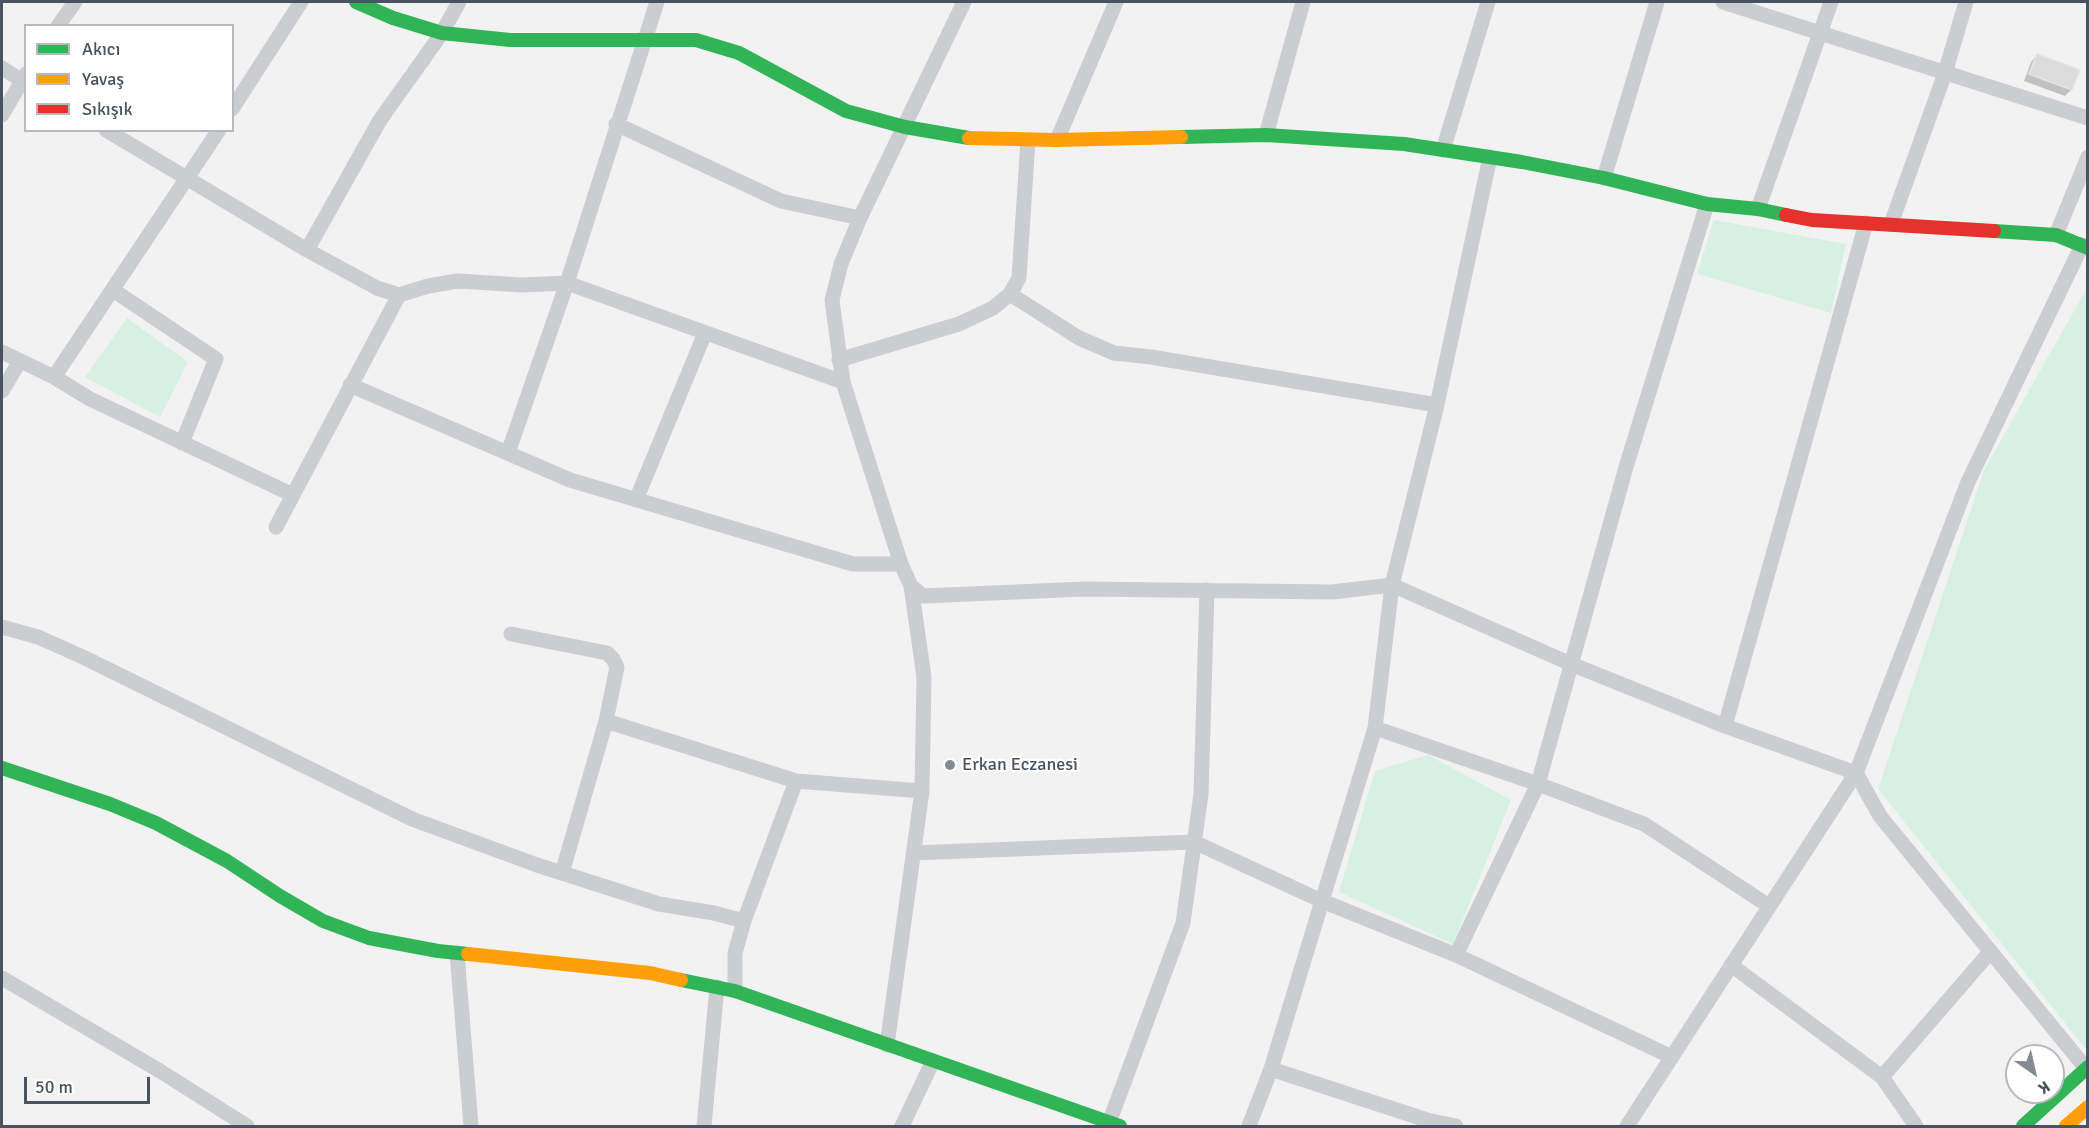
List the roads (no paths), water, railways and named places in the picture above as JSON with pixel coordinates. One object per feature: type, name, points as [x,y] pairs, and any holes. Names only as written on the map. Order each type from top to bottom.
[{"type":"street","points":[[59,24],[75,2]]},
{"type":"street","points":[[234,106],[301,2]]},
{"type":"street","points":[[356,2],[393,18],[442,33],[510,40],[696,40],[739,53],[846,111],[905,128],[974,139],[1057,140],[1266,135],[1404,144],[1604,178],[1707,204],[1758,209],[1812,220],[2056,235],[2085,246],[1968,482],[1856,773],[1627,1126]]},
{"type":"street","points":[[308,249],[380,120],[442,33],[459,2]]},
{"type":"street","points":[[507,453],[567,283],[616,124],[657,2]]},
{"type":"street","points":[[887,1045],[922,791],[924,677],[911,586],[900,564],[843,382],[832,300],[841,264],[860,218],[964,2]]},
{"type":"street","points":[[1057,140],[1116,2]]},
{"type":"street","points":[[1266,135],[1303,2]]},
{"type":"street","points":[[1443,150],[1488,2]]},
{"type":"street","points":[[1604,178],[1657,2]]},
{"type":"street","points":[[1723,2],[2088,118]]},
{"type":"street","points":[[1758,209],[1832,2]]},
{"type":"street","points":[[1891,224],[1945,73],[1966,2]]},
{"type":"street","points":[[2,68],[24,79],[2,116]]},
{"type":"street","points":[[616,124],[781,201],[860,218]]},
{"type":"street","points":[[109,132],[377,288],[399,295],[428,286],[458,281],[522,285],[567,283],[843,382]]},
{"type":"street","points":[[54,377],[218,132]]},
{"type":"street","points":[[839,360],[958,324],[993,308],[1010,294],[1019,278],[1028,140]]},
{"type":"street","points":[[1249,1126],[1271,1069],[1376,728],[1392,585],[1437,405],[1490,157]]},
{"type":"street","points":[[2056,235],[2088,157]]},
{"type":"street","points":[[1456,955],[1538,784],[1626,467],[1707,204]]},
{"type":"street","points":[[1725,726],[1866,223]]},
{"type":"street","points":[[114,290],[216,359],[182,443]]},
{"type":"street","points":[[1010,294],[1079,338],[1114,353],[1151,357],[1437,405]]},
{"type":"street","points":[[276,527],[399,295]]},
{"type":"street","points":[[636,500],[705,333]]},
{"type":"street","points":[[2,352],[54,377],[90,399],[293,495]]},
{"type":"street","points":[[2,391],[20,361]]},
{"type":"street","points":[[350,385],[570,480],[853,564],[900,564]]},
{"type":"street","points":[[911,586],[923,596],[1085,589],[1332,592],[1392,585],[1571,664],[1725,726],[1856,773],[1881,816],[2087,1069],[2023,1126]]},
{"type":"street","points":[[2,768],[110,804],[156,823],[227,861],[323,921],[369,938],[457,953],[650,973],[735,991],[1114,1125],[1183,923],[1201,794],[1207,590]]},
{"type":"street","points":[[2,627],[38,637],[85,658],[412,819],[562,873],[659,904],[744,921]]},
{"type":"street","points":[[511,634],[607,653],[617,667],[606,721],[562,873]]},
{"type":"street","points":[[606,721],[795,781],[922,791]]},
{"type":"street","points":[[1376,728],[1538,784],[1644,824],[1769,906]]},
{"type":"street","points":[[735,991],[735,953],[744,921],[795,781]]},
{"type":"street","points":[[913,854],[1194,842],[1322,901],[1456,955],[1672,1057]]},
{"type":"street","points":[[1882,1077],[1990,952]]},
{"type":"street","points":[[457,953],[471,1126]]},
{"type":"street","points":[[1731,965],[1882,1077],[1916,1126]]},
{"type":"street","points":[[2,978],[160,1071],[247,1126]]},
{"type":"street","points":[[704,1126],[717,987]]},
{"type":"street","points":[[902,1126],[933,1061]]},
{"type":"street","points":[[1271,1069],[1427,1120],[1456,1126]]},
{"type":"street","points":[[2066,1126],[2088,1107]]},
{"type":"place","name":"Erkan Eczanesi","points":[[950,765]]}]
